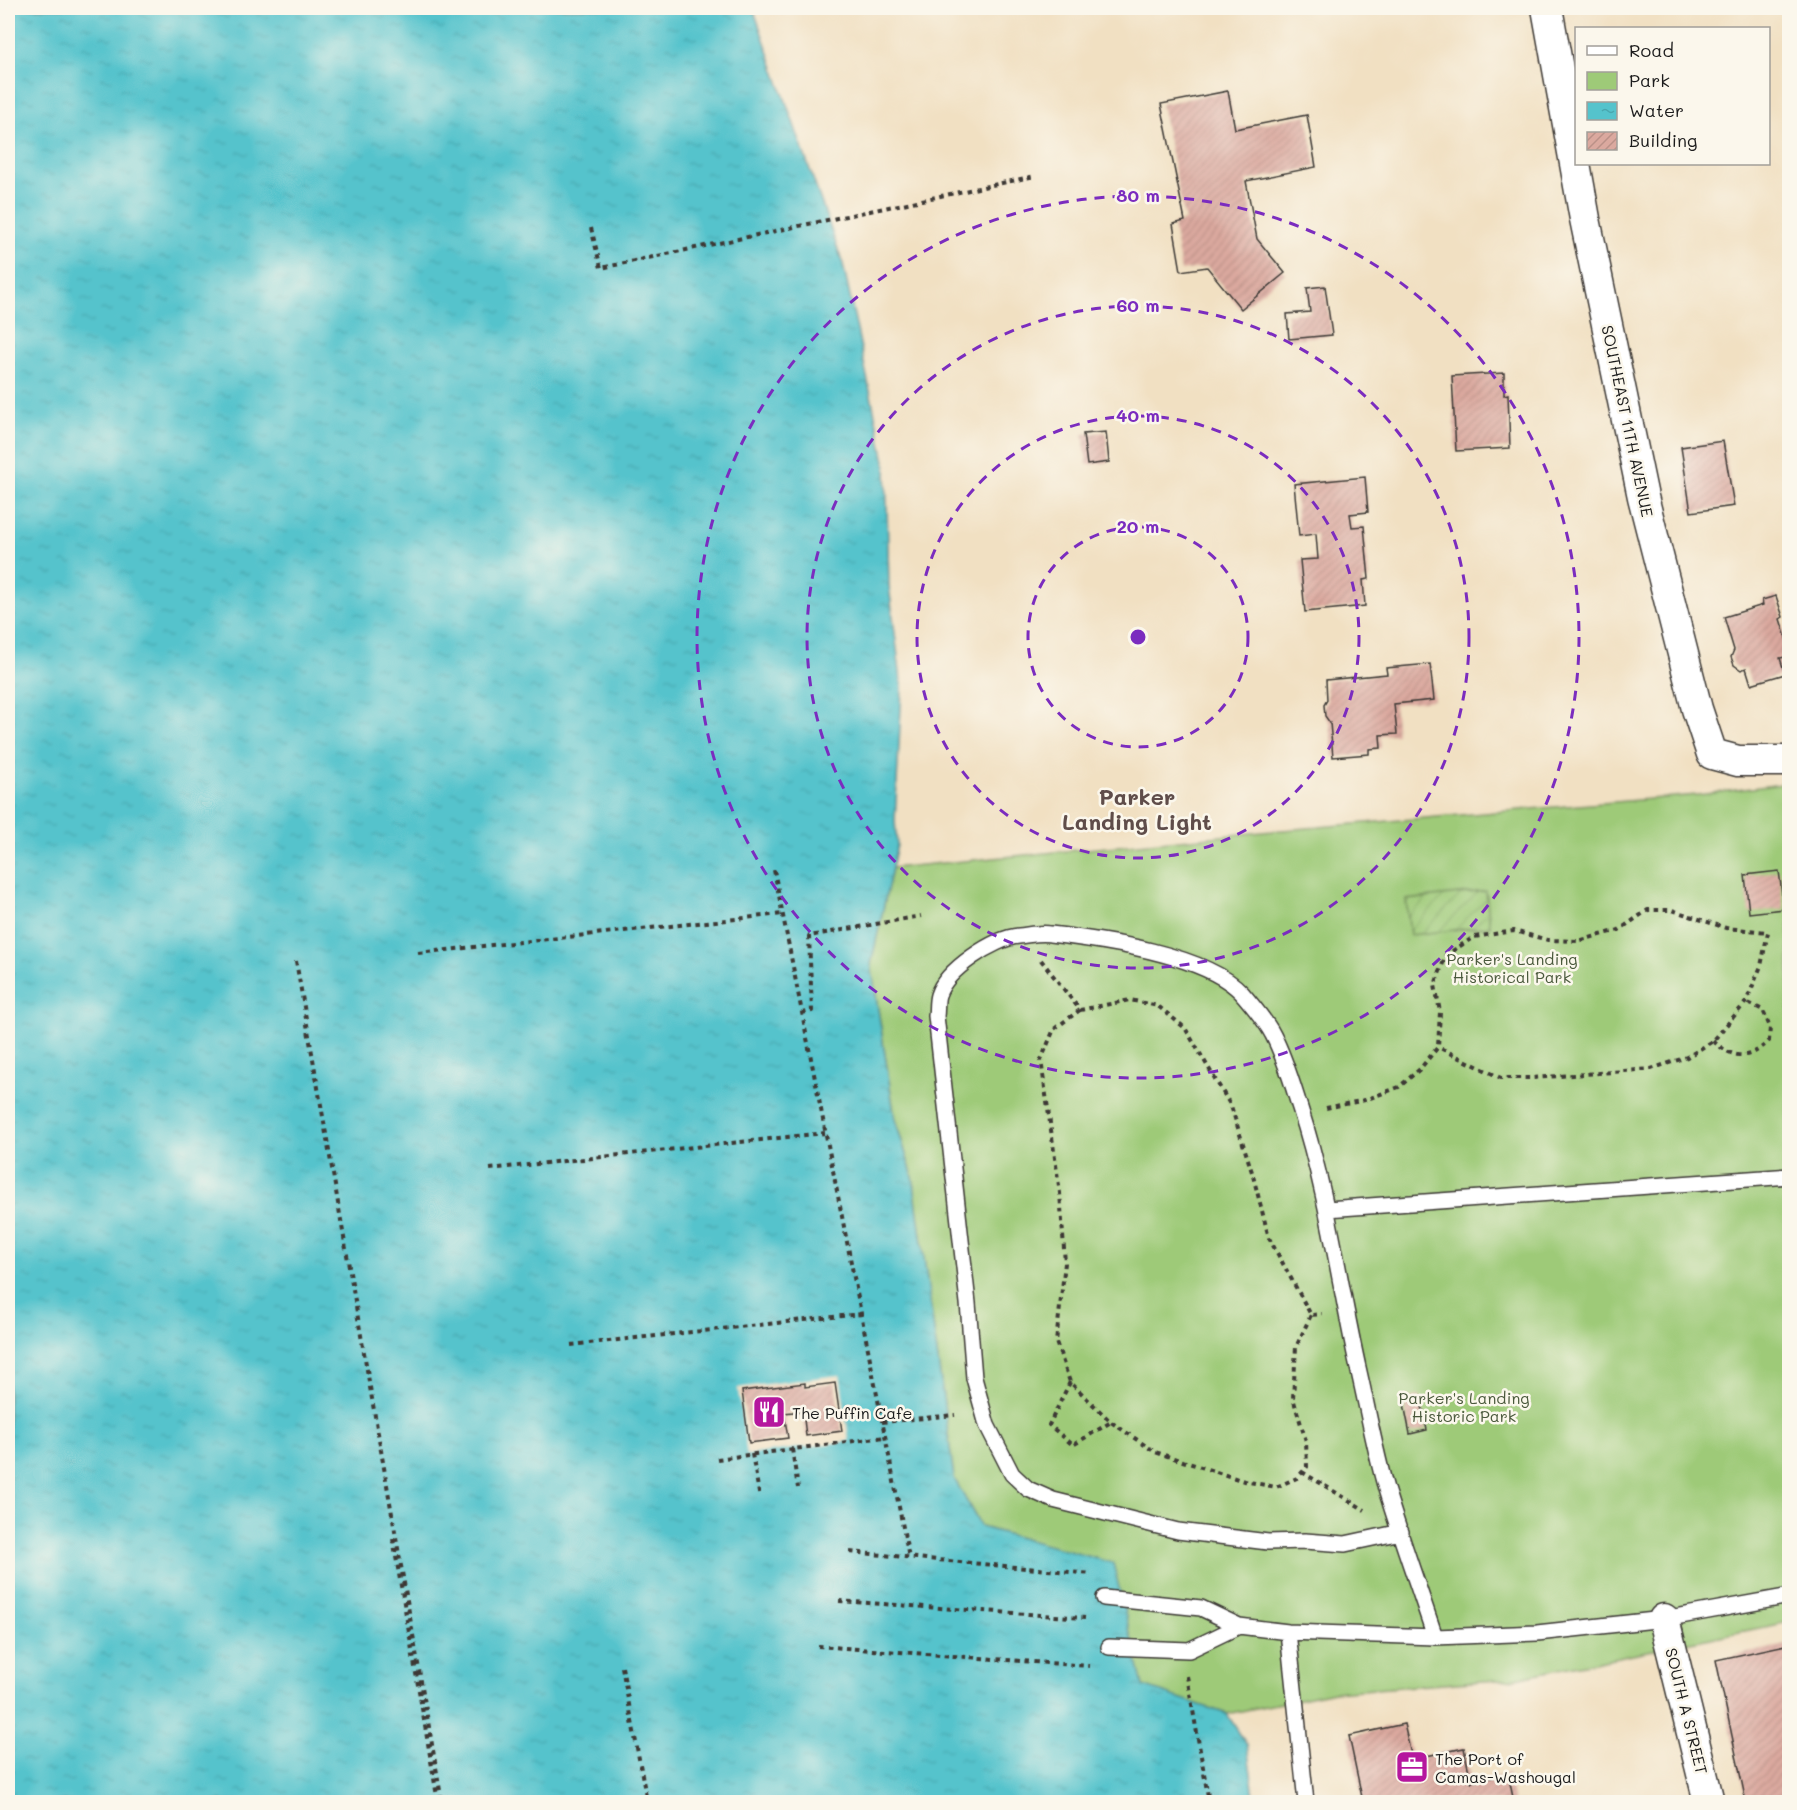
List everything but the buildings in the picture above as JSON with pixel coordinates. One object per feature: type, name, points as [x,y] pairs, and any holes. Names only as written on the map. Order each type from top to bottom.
[{"type":"street","name":"SOUTHEAST 11TH AVENUE","points":[[1548,8],[1575,162]]},
{"type":"street","name":"SOUTHEAST 11TH AVENUE","points":[[1576,165],[1643,497],[1697,709],[1712,754],[1738,761],[1790,761]]},
{"type":"street","name":"SOUTH A STREET","points":[[1664,1619],[1709,1803]]},
{"type":"lane","points":[[1401,1532],[1345,1544],[1305,1541],[1268,1542],[1178,1531],[1053,1500],[1029,1489],[1012,1474],[987,1425],[974,1378],[968,1303],[936,1016],[938,994],[953,973],[970,958],[1010,936],[1048,933],[1158,952],[1191,963],[1218,976],[1240,991],[1271,1031],[1284,1056],[1312,1147],[1386,1488],[1401,1532],[1435,1638]]},
{"type":"lane","points":[[1327,1209],[1790,1176]]},
{"type":"lane","points":[[1104,1598],[1200,1608],[1239,1626],[1287,1632],[1435,1638],[1537,1634],[1664,1619],[1790,1596]]},
{"type":"lane","points":[[1109,1647],[1189,1650],[1239,1626]]},
{"type":"lane","points":[[1287,1632],[1306,1803]]},
{"type":"path","points":[[591,228],[601,268],[1035,176]]},
{"type":"path","points":[[774,870],[909,1558]]},
{"type":"path","points":[[1302,1113],[1365,1100],[1399,1087],[1420,1069],[1438,1047],[1440,1012],[1435,985],[1446,955],[1474,937],[1514,932],[1548,940],[1578,941],[1619,930],[1648,910],[1672,910],[1726,928],[1768,932],[1761,966],[1746,1002],[1713,1041],[1687,1057],[1652,1068],[1533,1078],[1501,1078],[1438,1047]]},
{"type":"path","points":[[418,953],[782,914]]},
{"type":"path","points":[[802,1013],[812,1011],[809,936],[921,916]]},
{"type":"path","points":[[1030,935],[1035,953],[1080,1010]]},
{"type":"path","points":[[296,961],[440,1803]]},
{"type":"path","points":[[1130,1000],[1158,1006],[1185,1028],[1231,1106],[1252,1172],[1269,1238],[1311,1316],[1296,1347],[1293,1398],[1306,1441],[1307,1467],[1297,1478],[1276,1487],[1244,1481],[1155,1452],[1112,1422],[1070,1382],[1056,1342],[1065,1263],[1060,1193],[1041,1060],[1054,1029],[1080,1010],[1130,1000]]},
{"type":"path","points":[[1713,1041],[1723,1050],[1735,1056],[1748,1055],[1760,1050],[1769,1041],[1770,1027],[1763,1010],[1746,1002]]},
{"type":"path","points":[[490,1169],[825,1133]]},
{"type":"path","points":[[1311,1316],[1346,1311]]},
{"type":"path","points":[[571,1345],[861,1314]]},
{"type":"path","points":[[1070,1382],[1049,1425],[1073,1445],[1112,1422]]},
{"type":"path","points":[[882,1422],[955,1415]]},
{"type":"path","points":[[717,1459],[885,1437]]},
{"type":"path","points":[[792,1449],[798,1488]]},
{"type":"path","points":[[753,1454],[759,1493]]},
{"type":"path","points":[[1302,1472],[1401,1532]]},
{"type":"path","points":[[850,1552],[1097,1575]]},
{"type":"path","points":[[839,1601],[1096,1619]]},
{"type":"path","points":[[818,1647],[1091,1666]]},
{"type":"path","points":[[622,1667],[647,1803]]},
{"type":"path","points":[[1186,1672],[1209,1803]]},
{"type":"green space","name":"Parker's Landing Historic Park","points":[[1789,783],[1789,1622],[1511,1679],[1334,1692],[1227,1714],[1143,1687],[1112,1563],[981,1527],[954,1478],[913,1177],[895,1119],[871,964],[892,868],[1283,830],[1698,795]]},
{"type":"green space","points":[[1486,891],[1490,926],[1410,935],[1406,900]]},
{"type":"water","points":[[8,8],[753,8],[843,264],[886,466],[889,586],[902,688],[895,821],[897,845],[871,964],[895,1119],[913,1177],[954,1478],[981,1527],[1113,1563],[1143,1686],[1227,1714],[1247,1745],[1255,1802],[8,1802]]},
{"type":"pier","name":"The Puffin Cafe","points":[[840,1375],[849,1441],[747,1455],[738,1388]]},
{"type":"place","name":"The Puffin Cafe","points":[[769,1412]]},
{"type":"place","name":"The Port of Camas-Washougal","points":[[1412,1767]]},
{"type":"district","name":"Parker Landing Light","points":[[1137,808]]},
{"type":"park label","name":"Parker's Landing Historical Park","points":[[1512,967]]}]
